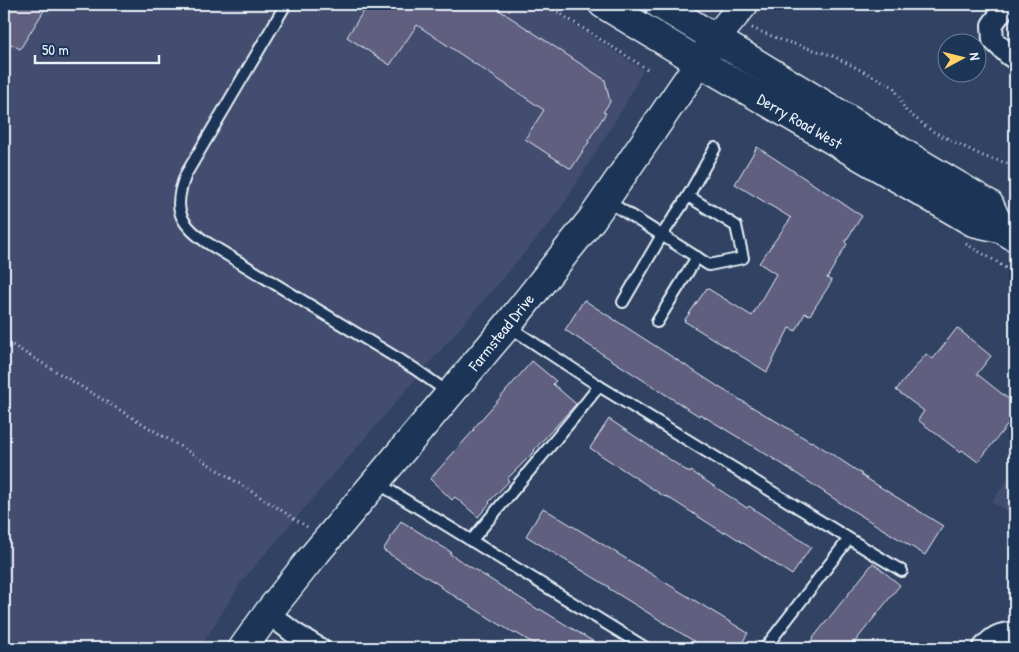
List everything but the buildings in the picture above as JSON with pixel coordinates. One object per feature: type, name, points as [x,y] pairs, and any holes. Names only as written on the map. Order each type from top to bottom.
[{"type":"main road","name":"Derry Road West","points":[[604,4],[973,222],[1008,233]]},
{"type":"main road","name":"Derry Road West","points":[[660,4],[731,20],[922,165],[989,204],[1008,233]]},
{"type":"main road","name":"Farmstead Drive","points":[[243,648],[268,613],[327,540],[508,326],[592,219],[731,20]]},
{"type":"street","points":[[1007,4],[992,25],[993,40],[1015,59]]},
{"type":"street","points":[[268,613],[294,633],[319,648]]},
{"type":"street","points":[[983,648],[992,638],[1004,633],[1015,632]]},
{"type":"lane","points":[[286,4],[186,174],[179,196],[183,220],[197,236],[206,242],[415,369],[450,393]]},
{"type":"lane","points":[[623,302],[715,148]]},
{"type":"lane","points":[[605,200],[709,265],[743,258],[736,226],[688,196]]},
{"type":"lane","points":[[657,322],[697,257]]},
{"type":"lane","points":[[508,326],[599,386],[848,540],[902,571]]},
{"type":"lane","points":[[471,542],[599,386]]},
{"type":"lane","points":[[376,482],[646,648]]},
{"type":"lane","points":[[764,648],[848,540]]},
{"type":"path","points":[[546,4],[647,69]]},
{"type":"path","points":[[731,20],[781,40],[831,54],[894,87],[906,111],[932,131],[985,157],[1015,165]]},
{"type":"path","points":[[4,340],[191,453],[327,540]]},
{"type":"shaded area","points":[[4,4],[543,4],[643,70],[625,105],[551,222],[242,581],[200,648],[4,648]]},
{"type":"shaded area","points":[[1015,468],[1015,516],[992,502]]}]
